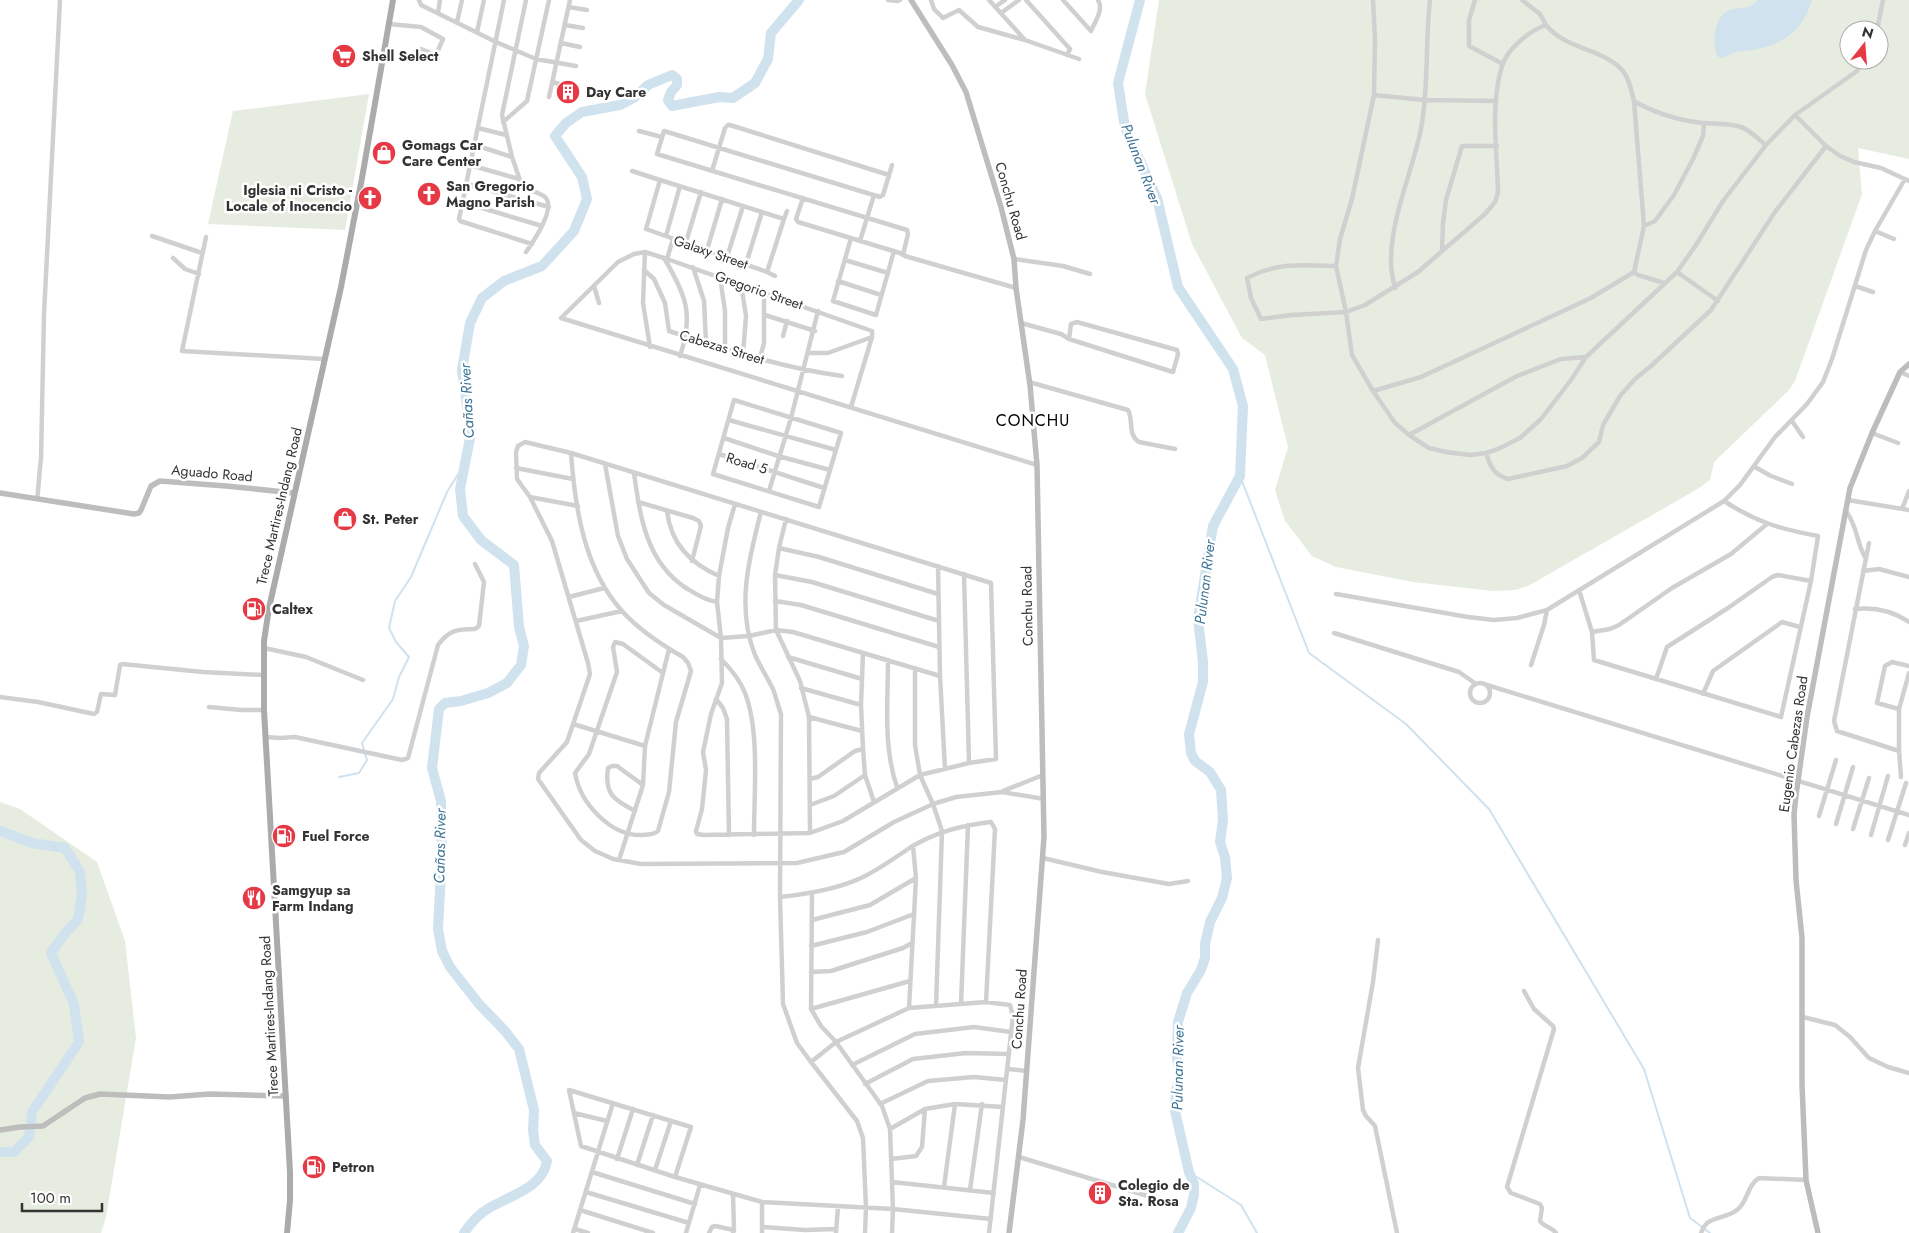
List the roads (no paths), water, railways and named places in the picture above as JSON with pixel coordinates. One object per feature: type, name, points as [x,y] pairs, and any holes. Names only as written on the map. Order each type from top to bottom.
[{"type":"main road","name":"Trece Martires-Indang Road","points":[[287,1233],[290,1205],[290,1172],[264,710],[264,648],[269,608],[362,178],[393,0]]},
{"type":"street","points":[[37,499],[41,459],[44,314],[60,0]]},
{"type":"street","points":[[419,0],[421,5],[496,42],[536,59],[576,66]]},
{"type":"street","points":[[438,13],[440,0]]},
{"type":"street","points":[[457,22],[462,0]]},
{"type":"street","points":[[477,32],[484,0]]},
{"type":"street","points":[[504,0],[467,184],[458,217],[460,221],[532,244]]},
{"type":"street","points":[[526,0],[502,115],[512,157],[523,187],[546,198],[549,207],[542,226],[526,252]]},
{"type":"street","points":[[503,122],[527,101],[549,0]]},
{"type":"street","points":[[549,97],[570,0]]},
{"type":"street","points":[[888,0],[900,0]]},
{"type":"street","name":"Conchu Road","points":[[911,0],[966,92],[1001,207],[1014,259],[1037,465],[1044,799],[1043,858],[1027,1071],[1009,1233]]},
{"type":"street","points":[[931,0],[934,9],[943,18],[959,10],[978,27],[1025,40],[1079,59]]},
{"type":"street","points":[[989,0],[1025,40]]},
{"type":"street","points":[[996,7],[1006,0]]},
{"type":"street","points":[[1001,13],[1019,0]]},
{"type":"street","points":[[1026,0],[1070,49],[1067,55]]},
{"type":"street","points":[[1063,0],[1091,31],[1100,9],[1100,2],[1098,0]]},
{"type":"street","points":[[1373,0],[1375,39],[1374,95],[1352,199],[1340,239],[1336,266],[1346,312],[1352,355],[1373,391],[1395,423],[1409,435],[1429,448],[1446,452],[1470,455],[1498,449],[1520,438],[1541,419],[1586,357],[1676,272],[1696,245],[1724,200],[1766,145],[1795,115],[1857,70]]},
{"type":"street","points":[[1395,288],[1391,264],[1392,242],[1396,220],[1420,136],[1425,100],[1430,0]]},
{"type":"street","points":[[1475,0],[1469,20],[1469,46],[1503,64]]},
{"type":"street","points":[[1373,391],[1421,377],[1591,298],[1634,272],[1644,226],[1634,101],[1630,83],[1623,70],[1611,60],[1582,49],[1557,36],[1546,25],[1540,14],[1522,0]]},
{"type":"street","points":[[1879,20],[1884,0]]},
{"type":"street","points":[[568,7],[587,10]]},
{"type":"street","points":[[389,24],[423,28],[443,39],[436,55],[421,49]]},
{"type":"street","points":[[565,25],[584,28]]},
{"type":"street","points":[[1336,266],[1279,266],[1263,270],[1246,278],[1251,298],[1261,320],[1292,314],[1346,312],[1365,305],[1418,272],[1485,214],[1495,202],[1498,192],[1496,101],[1503,64],[1522,39],[1537,28],[1546,25]]},
{"type":"street","points":[[562,43],[580,46]]},
{"type":"street","points":[[552,82],[563,85]]},
{"type":"street","points":[[1374,95],[1425,100],[1496,101]]},
{"type":"street","points":[[1634,101],[1670,118],[1728,124],[1743,128],[1766,145]]},
{"type":"street","points":[[1336,594],[1494,620],[1517,618],[1547,610],[1724,501],[1740,485],[1775,437],[1807,404],[1822,382],[1832,359],[1866,250],[1875,231],[1907,180],[1881,168],[1854,162],[1840,156],[1826,146],[1795,115]]},
{"type":"street","points":[[1644,226],[1655,221],[1674,195],[1703,136],[1704,123]]},
{"type":"street","points":[[712,171],[726,126],[730,124],[889,175]]},
{"type":"street","points":[[478,128],[506,135]]},
{"type":"street","points":[[639,131],[662,137]]},
{"type":"street","points":[[892,166],[883,195],[880,197],[664,131],[657,154],[907,230],[908,234],[903,255]]},
{"type":"street","points":[[475,145],[512,157]]},
{"type":"street","points":[[1442,251],[1446,200],[1462,146],[1496,146]]},
{"type":"street","points":[[1486,453],[1493,471],[1500,477],[1508,479],[1556,470],[1582,458],[1599,442],[1603,424],[1620,396],[1635,379],[1718,301],[1776,212],[1826,146]]},
{"type":"street","points":[[470,165],[519,179]]},
{"type":"street","points":[[632,171],[784,219]]},
{"type":"street","name":"Galaxy Street","points":[[660,180],[646,229],[775,276]]},
{"type":"street","points":[[467,184],[549,207]]},
{"type":"street","points":[[666,236],[680,186]]},
{"type":"street","points":[[686,242],[701,192]]},
{"type":"street","points":[[860,241],[874,196]]},
{"type":"street","points":[[803,198],[796,219],[798,222],[1016,288]]},
{"type":"street","points":[[708,250],[722,199]]},
{"type":"street","points":[[462,202],[542,226]]},
{"type":"street","points":[[727,257],[743,206]]},
{"type":"street","points":[[768,272],[787,210]]},
{"type":"street","points":[[746,264],[762,212]]},
{"type":"street","points":[[1875,231],[1894,239]]},
{"type":"street","points":[[152,236],[202,253]]},
{"type":"street","points":[[206,238],[183,352],[324,359]]},
{"type":"street","points":[[851,238],[833,301],[876,315],[894,251]]},
{"type":"street","points":[[673,239],[666,258],[682,289],[687,312],[686,337],[680,356]]},
{"type":"street","points":[[650,347],[643,303],[645,252],[634,254],[618,262],[561,318],[650,347],[1037,465]]},
{"type":"street","name":"Gregorio Street","points":[[645,252],[742,284],[872,331],[872,337]]},
{"type":"street","points":[[173,258],[185,269],[199,274]]},
{"type":"street","points":[[1014,259],[1063,266],[1090,274]]},
{"type":"street","points":[[845,260],[888,273]]},
{"type":"street","points":[[693,267],[704,301],[706,343]]},
{"type":"street","name":"Cabezas Street","points":[[644,270],[654,279],[665,303],[669,331],[725,349],[804,370],[842,376]]},
{"type":"street","points":[[1634,272],[1664,283]]},
{"type":"street","points":[[1676,272],[1718,301]]},
{"type":"street","points":[[720,277],[725,311],[725,349]]},
{"type":"street","points":[[838,281],[881,295]]},
{"type":"street","points":[[742,284],[746,316],[743,354]]},
{"type":"street","points":[[594,286],[599,303]]},
{"type":"street","points":[[1855,286],[1873,292]]},
{"type":"street","points":[[760,358],[764,343],[764,292]]},
{"type":"street","points":[[769,491],[815,331],[818,311]]},
{"type":"street","points":[[765,315],[815,331]]},
{"type":"street","points":[[783,336],[787,321]]},
{"type":"street","points":[[1021,323],[1061,334],[1068,339],[1173,372],[1178,354],[1177,350],[1077,322],[1071,324],[1068,339]]},
{"type":"street","points":[[808,353],[828,353],[872,337]]},
{"type":"street","points":[[851,407],[872,337]]},
{"type":"street","points":[[1409,435],[1517,376],[1561,359],[1586,357]]},
{"type":"street","name":"Eugenio Cabezas Road","points":[[1818,1233],[1806,1180],[1802,1084],[1802,938],[1796,880],[1794,814],[1807,717],[1850,488],[1872,433],[1900,372],[1909,364]]},
{"type":"street","points":[[1900,372],[1909,376]]},
{"type":"street","points":[[1029,382],[1128,410],[1130,413],[1131,433],[1134,439],[1139,442],[1175,449]]},
{"type":"street","points":[[734,400],[791,418],[841,433],[819,507],[713,474],[734,400]]},
{"type":"street","points":[[728,420],[836,450]]},
{"type":"street","points":[[1792,421],[1803,437]]},
{"type":"street","points":[[1872,433],[1898,443]]},
{"type":"street","points":[[724,438],[778,456],[830,470]]},
{"type":"street","points":[[735,504],[728,528],[719,576],[717,602],[721,638],[722,684],[711,714],[703,752],[706,770],[702,809],[696,831],[700,835],[810,833],[843,820],[920,775],[969,763],[996,759],[992,583],[571,453],[525,442],[518,446],[517,479],[530,497],[552,541],[590,674],[567,742],[539,773],[538,779],[581,840],[595,851],[619,860],[641,864],[798,863],[844,852],[894,822],[933,804],[975,794],[1002,792],[1044,799]]},
{"type":"street","points":[[571,453],[573,479],[588,549],[604,588],[622,611],[636,624],[683,657],[688,663],[690,671],[676,722],[669,792],[656,833],[628,834],[612,827],[595,813],[576,782],[575,773],[589,754],[617,672],[613,647],[615,642],[623,644],[663,673]]},
{"type":"street","name":"Road 5","points":[[719,454],[824,488]]},
{"type":"street","points":[[605,464],[618,536],[627,559],[650,593],[664,605],[721,638],[750,636],[776,630],[793,632],[940,676]]},
{"type":"street","points":[[1755,466],[1771,476],[1792,484]]},
{"type":"street","points":[[516,468],[573,479]]},
{"type":"street","points":[[634,473],[643,526],[651,548],[661,565],[679,583],[707,600],[717,602]]},
{"type":"street","name":"Aguado Road","points":[[0,493],[134,514],[139,513],[141,510],[151,486],[160,481],[294,493]]},
{"type":"street","points":[[1902,509],[1909,491]]},
{"type":"street","points":[[530,497],[578,506]]},
{"type":"street","points":[[1848,500],[1909,510]]},
{"type":"street","points":[[1579,590],[1592,632],[1594,660],[1781,717],[1811,581],[1818,536],[1782,530],[1741,512],[1724,501]]},
{"type":"street","points":[[638,502],[693,518],[699,522],[701,526],[692,561]]},
{"type":"street","points":[[667,511],[669,526],[676,541],[692,561],[719,576]]},
{"type":"street","points":[[1846,511],[1856,526],[1865,557]]},
{"type":"street","points":[[761,512],[747,568],[746,607],[750,636],[755,654],[773,690],[781,714],[782,835],[780,897],[783,1004],[797,1043],[857,1121],[862,1138],[864,1156],[865,1233]]},
{"type":"street","points":[[786,520],[775,575],[776,630],[801,688],[809,717],[810,833]]},
{"type":"street","points":[[1592,632],[1610,629],[1619,625],[1672,588],[1731,554],[1767,524]]},
{"type":"street","points":[[1869,543],[1834,721],[1838,731],[1899,751]]},
{"type":"street","points":[[779,548],[820,557],[938,594]]},
{"type":"street","points":[[266,737],[295,737],[402,760],[408,758],[438,645],[446,635],[460,629],[475,629],[479,626],[484,582],[475,564]]},
{"type":"street","points":[[938,566],[939,647],[945,769]]},
{"type":"street","points":[[1863,571],[1879,569],[1909,576]]},
{"type":"street","points":[[964,574],[969,763]]},
{"type":"street","points":[[775,575],[812,582],[939,621]]},
{"type":"street","points":[[1656,679],[1667,647],[1772,577],[1778,575],[1811,581]]},
{"type":"street","points":[[569,597],[604,588]]},
{"type":"street","points":[[775,601],[801,605],[939,647]]},
{"type":"street","points":[[1855,609],[1882,610],[1895,614],[1909,622]]},
{"type":"street","points":[[1531,665],[1547,610]]},
{"type":"street","points":[[576,621],[622,611]]},
{"type":"street","points":[[1703,694],[1713,671],[1781,621],[1800,627]]},
{"type":"street","points":[[1334,633],[1459,672],[1476,684]]},
{"type":"street","points":[[264,648],[306,657],[363,680]]},
{"type":"street","points":[[619,860],[643,785],[645,746],[669,649]]},
{"type":"street","points":[[863,653],[862,749],[865,775],[874,802]]},
{"type":"street","points":[[788,657],[862,679]]},
{"type":"street","points":[[722,659],[736,675],[745,693],[750,710],[754,732],[754,835]]},
{"type":"street","points":[[888,660],[888,740],[890,760],[897,787]]},
{"type":"street","points":[[1899,709],[1877,703],[1885,666],[1892,662],[1909,666]]},
{"type":"street","points":[[0,697],[38,702],[94,714],[97,712],[101,694],[115,695],[120,665],[122,664],[202,672],[263,675]]},
{"type":"street","points":[[915,668],[915,738],[920,775],[942,831],[936,1006]]},
{"type":"street","points":[[1901,777],[1899,709],[1909,673]]},
{"type":"street","points":[[1487,685],[1490,690],[1490,696],[1487,701],[1479,703],[1474,701],[1471,696],[1472,688],[1476,684],[1481,683],[1909,815]]},
{"type":"street","points":[[801,688],[861,705]]},
{"type":"street","points":[[716,700],[723,708],[728,719],[729,834]]},
{"type":"street","points":[[209,706],[241,710],[264,710]]},
{"type":"street","points":[[809,717],[862,731]]},
{"type":"street","points":[[573,724],[645,746]]},
{"type":"street","points":[[810,779],[818,777],[855,751],[862,749]]},
{"type":"street","points":[[1819,816],[1836,760]]},
{"type":"street","points":[[635,811],[615,798],[607,787],[608,768],[617,766],[643,785]]},
{"type":"street","points":[[1836,824],[1853,768]]},
{"type":"street","points":[[810,805],[834,796],[865,775]]},
{"type":"street","points":[[1002,792],[1043,775]]},
{"type":"street","points":[[1870,835],[1888,776]]},
{"type":"street","points":[[1853,829],[1869,778]]},
{"type":"street","points":[[1888,840],[1906,783]]},
{"type":"street","points":[[780,897],[812,894],[865,876],[913,846],[942,831],[990,822],[995,829],[986,1002]]},
{"type":"street","points":[[961,1004],[968,825]]},
{"type":"street","points":[[1905,845],[1909,833]]},
{"type":"street","points":[[909,1008],[916,878],[913,846]]},
{"type":"street","points":[[1043,858],[1102,872],[1169,884],[1188,881]]},
{"type":"street","points":[[812,920],[870,905],[916,878]]},
{"type":"street","points":[[812,894],[811,1009],[821,1026],[836,1042],[880,1104],[890,1129],[892,1233]]},
{"type":"street","points":[[812,946],[867,932],[914,914]]},
{"type":"street","points":[[1378,940],[1359,1064],[1359,1080],[1364,1113],[1375,1126],[1397,1233]]},
{"type":"street","points":[[811,972],[831,971],[903,948],[912,943]]},
{"type":"street","points":[[811,1009],[910,981]]},
{"type":"street","points":[[1524,991],[1534,1009],[1554,1029],[1507,1187],[1511,1193],[1540,1204],[1542,1206],[1539,1217],[1541,1222],[1556,1233]]},
{"type":"street","points":[[811,1062],[836,1042],[909,1008],[986,1002],[1010,1005],[1013,1016],[989,1233]]},
{"type":"street","points":[[1803,1017],[1835,1025],[1850,1037],[1869,1058],[1888,1067],[1909,1073]]},
{"type":"street","points":[[852,1065],[915,1034],[974,1027],[1011,1032]]},
{"type":"street","points":[[865,1084],[913,1059],[966,1053],[1009,1054]]},
{"type":"street","points":[[1008,1069],[1027,1071]]},
{"type":"street","points":[[880,1104],[928,1082],[974,1077],[1006,1080]]},
{"type":"street","points":[[675,1177],[691,1127],[569,1090],[581,1146],[617,1159],[700,1185],[762,1202],[866,1208],[992,1219]]},
{"type":"street","points":[[0,1130],[43,1126],[85,1098],[100,1094],[170,1097],[210,1094],[286,1096]]},
{"type":"street","points":[[588,1233],[574,1231],[613,1102]]},
{"type":"street","points":[[890,1129],[925,1109],[955,1104],[982,1104],[1003,1107]]},
{"type":"street","points":[[944,1187],[955,1104]]},
{"type":"street","points":[[970,1190],[982,1104]]},
{"type":"street","points":[[617,1159],[633,1109]]},
{"type":"street","points":[[891,1159],[916,1156],[922,1147],[925,1109]]},
{"type":"street","points":[[574,1113],[607,1121]]},
{"type":"street","points":[[637,1165],[653,1115]]},
{"type":"street","points":[[655,1170],[671,1121]]},
{"type":"street","points":[[1019,1156],[1148,1196]]},
{"type":"street","points":[[592,1172],[694,1204]]},
{"type":"street","points":[[1701,1233],[1708,1223],[1731,1214],[1738,1209],[1743,1204],[1752,1184],[1759,1178],[1806,1180]]},
{"type":"street","points":[[892,1182],[994,1193]]},
{"type":"street","points":[[686,1233],[700,1185]]},
{"type":"street","points":[[586,1192],[689,1223]]},
{"type":"street","points":[[709,1233],[712,1227],[715,1226],[734,1231],[733,1195]]},
{"type":"street","points":[[762,1202],[762,1233]]},
{"type":"street","points":[[763,1227],[805,1231],[836,1231],[838,1206]]},
{"type":"street","points":[[580,1210],[653,1233]]},
{"type":"water","points":[[1758,0],[1812,0],[1808,11],[1797,28],[1782,40],[1763,48],[1736,52],[1721,58],[1717,56],[1715,36],[1721,16],[1733,9],[1749,6]]},
{"type":"waterway","name":"Cañas River","points":[[464,1233],[485,1210],[532,1185],[539,1178],[547,1161],[535,1145],[533,1130],[534,1110],[519,1049],[479,1004],[450,967],[442,951],[438,929],[442,852],[441,801],[432,768],[439,709],[445,703],[461,701],[488,693],[507,683],[521,665],[524,646],[519,627],[514,565],[481,540],[463,516],[460,489],[471,433],[462,370],[470,323],[482,298],[504,281],[542,266],[574,231],[587,199],[582,177],[555,136],[566,123],[582,112],[620,105],[635,97],[648,85],[672,75],[677,79],[677,85],[671,92],[668,100],[672,106],[719,97],[733,98],[755,83],[768,59],[771,33],[799,0]]},
{"type":"waterway","name":"Pulunan River","points":[[1140,0],[1118,83],[1125,128],[1157,198],[1178,287],[1233,369],[1243,406],[1240,476],[1213,526],[1198,619],[1203,662],[1203,682],[1189,734],[1191,753],[1195,761],[1210,772],[1221,790],[1223,820],[1220,842],[1225,857],[1227,878],[1222,898],[1210,922],[1205,944],[1205,958],[1201,970],[1187,993],[1178,1022],[1177,1058],[1180,1075],[1176,1092],[1175,1111],[1189,1172],[1194,1184],[1191,1208],[1178,1233]]},
{"type":"waterway","points":[[339,777],[359,773],[367,760],[362,743],[393,699],[399,677],[409,657],[396,642],[389,628],[395,601],[411,577],[447,492],[467,460]]},
{"type":"waterway","points":[[1240,476],[1309,653],[1406,724],[1489,809],[1644,1069],[1690,1218],[1710,1233]]},
{"type":"waterway","points":[[0,831],[32,843],[65,848],[80,872],[82,896],[78,919],[51,953],[74,1004],[79,1042],[32,1112],[31,1121]]},
{"type":"waterway","points":[[0,1152],[14,1152],[29,1137],[30,1130]]},
{"type":"waterway","points":[[1189,1172],[1241,1205],[1257,1233]]},
{"type":"place","name":"Shell Select","points":[[344,56]]},
{"type":"place","name":"Day Care","points":[[568,92]]},
{"type":"place","name":"Gomags Car Care Center","points":[[384,153]]},
{"type":"place","name":"San Gregorio Magno Parish","points":[[429,194]]},
{"type":"place","name":"Iglesia ni Cristo - Locale of Inocencio","points":[[370,198]]},
{"type":"place","name":"St. Peter","points":[[345,519]]},
{"type":"place","name":"Caltex","points":[[254,609]]},
{"type":"place","name":"Fuel Force","points":[[284,836]]},
{"type":"place","name":"Samgyup sa Farm Indang","points":[[254,898]]},
{"type":"place","name":"Petron","points":[[314,1167]]},
{"type":"place","name":"Colegio de Sta. Rosa","points":[[1100,1193]]},
{"type":"district","name":"CONCHU","points":[[1033,420]]}]
